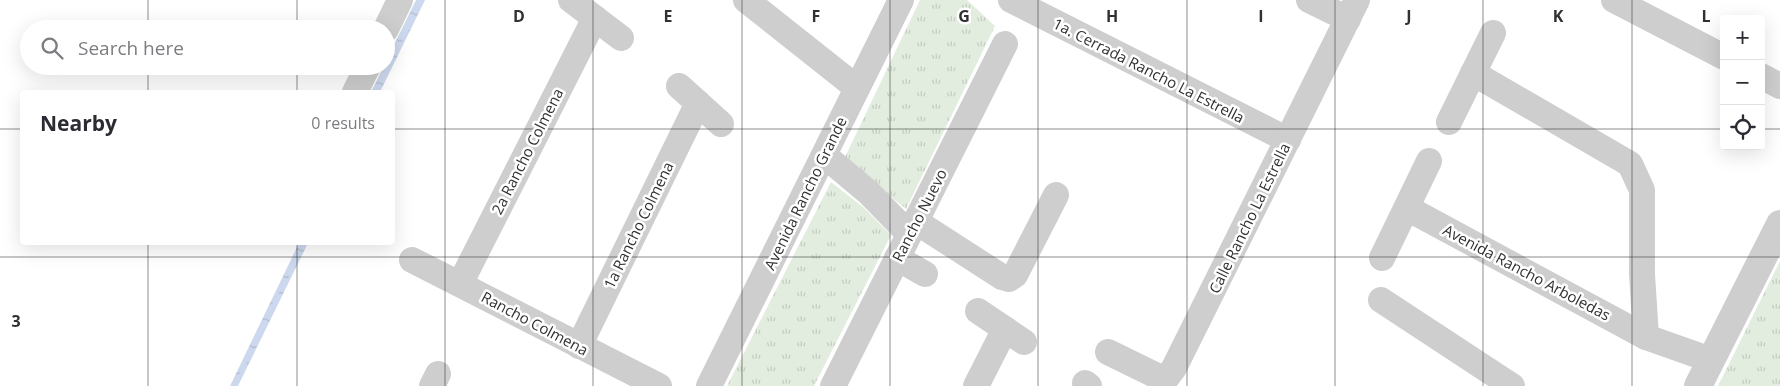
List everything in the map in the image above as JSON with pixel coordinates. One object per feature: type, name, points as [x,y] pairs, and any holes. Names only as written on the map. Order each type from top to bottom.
[{"type":"street","points":[[390,20],[400,0]]},
{"type":"street","points":[[571,0],[621,38]]},
{"type":"street","points":[[746,0],[857,88]]},
{"type":"street","name":"Avenida Rancho Grande","points":[[709,386],[901,0]]},
{"type":"street","name":"1a. Cerrada Rancho La Estrella","points":[[1011,0],[1288,140]]},
{"type":"street","points":[[1309,0],[1352,10]]},
{"type":"street","points":[[1614,0],[1720,55]]},
{"type":"street","name":"Calle Rancho La Estrella","points":[[1108,352],[1159,377],[1168,376],[1174,368],[1352,10]]},
{"type":"street","name":"2a Rancho Colmena","points":[[460,284],[595,18]]},
{"type":"street","points":[[1449,122],[1493,33]]},
{"type":"street","name":"Rancho Nuevo","points":[[833,386],[1005,44]]},
{"type":"street","points":[[1473,73],[1630,164],[1642,190],[1642,274],[1646,337]]},
{"type":"street","points":[[356,90],[364,75]]},
{"type":"street","points":[[1765,78],[1780,86]]},
{"type":"street","name":"1a Rancho Colmena","points":[[579,346],[688,94],[721,124]]},
{"type":"street","points":[[825,156],[912,228],[1009,279],[1015,275],[1056,195]]},
{"type":"street","points":[[1382,258],[1429,162]]},
{"type":"street","name":"Avenida Rancho Arboledas","points":[[1407,208],[1646,337],[1711,360]]},
{"type":"street","points":[[1698,386],[1780,224]]},
{"type":"street","points":[[897,258],[925,274]]},
{"type":"street","name":"Rancho Colmena","points":[[412,260],[660,386]]},
{"type":"street","points":[[1381,300],[1511,386]]},
{"type":"street","points":[[976,386],[1015,335],[978,312]]},
{"type":"green space","points":[[920,0],[967,0],[995,26],[906,209],[844,159]]},
{"type":"green space","points":[[831,182],[863,207],[891,235],[814,386],[727,386]]},
{"type":"green space","points":[[1780,261],[1780,386],[1718,386]]},
{"type":"water","points":[[416,0],[425,0],[395,61],[395,43]]},
{"type":"water","points":[[380,75],[388,75],[381,90],[372,90]]},
{"type":"water","points":[[298,245],[307,245],[238,386],[230,386]]}]
